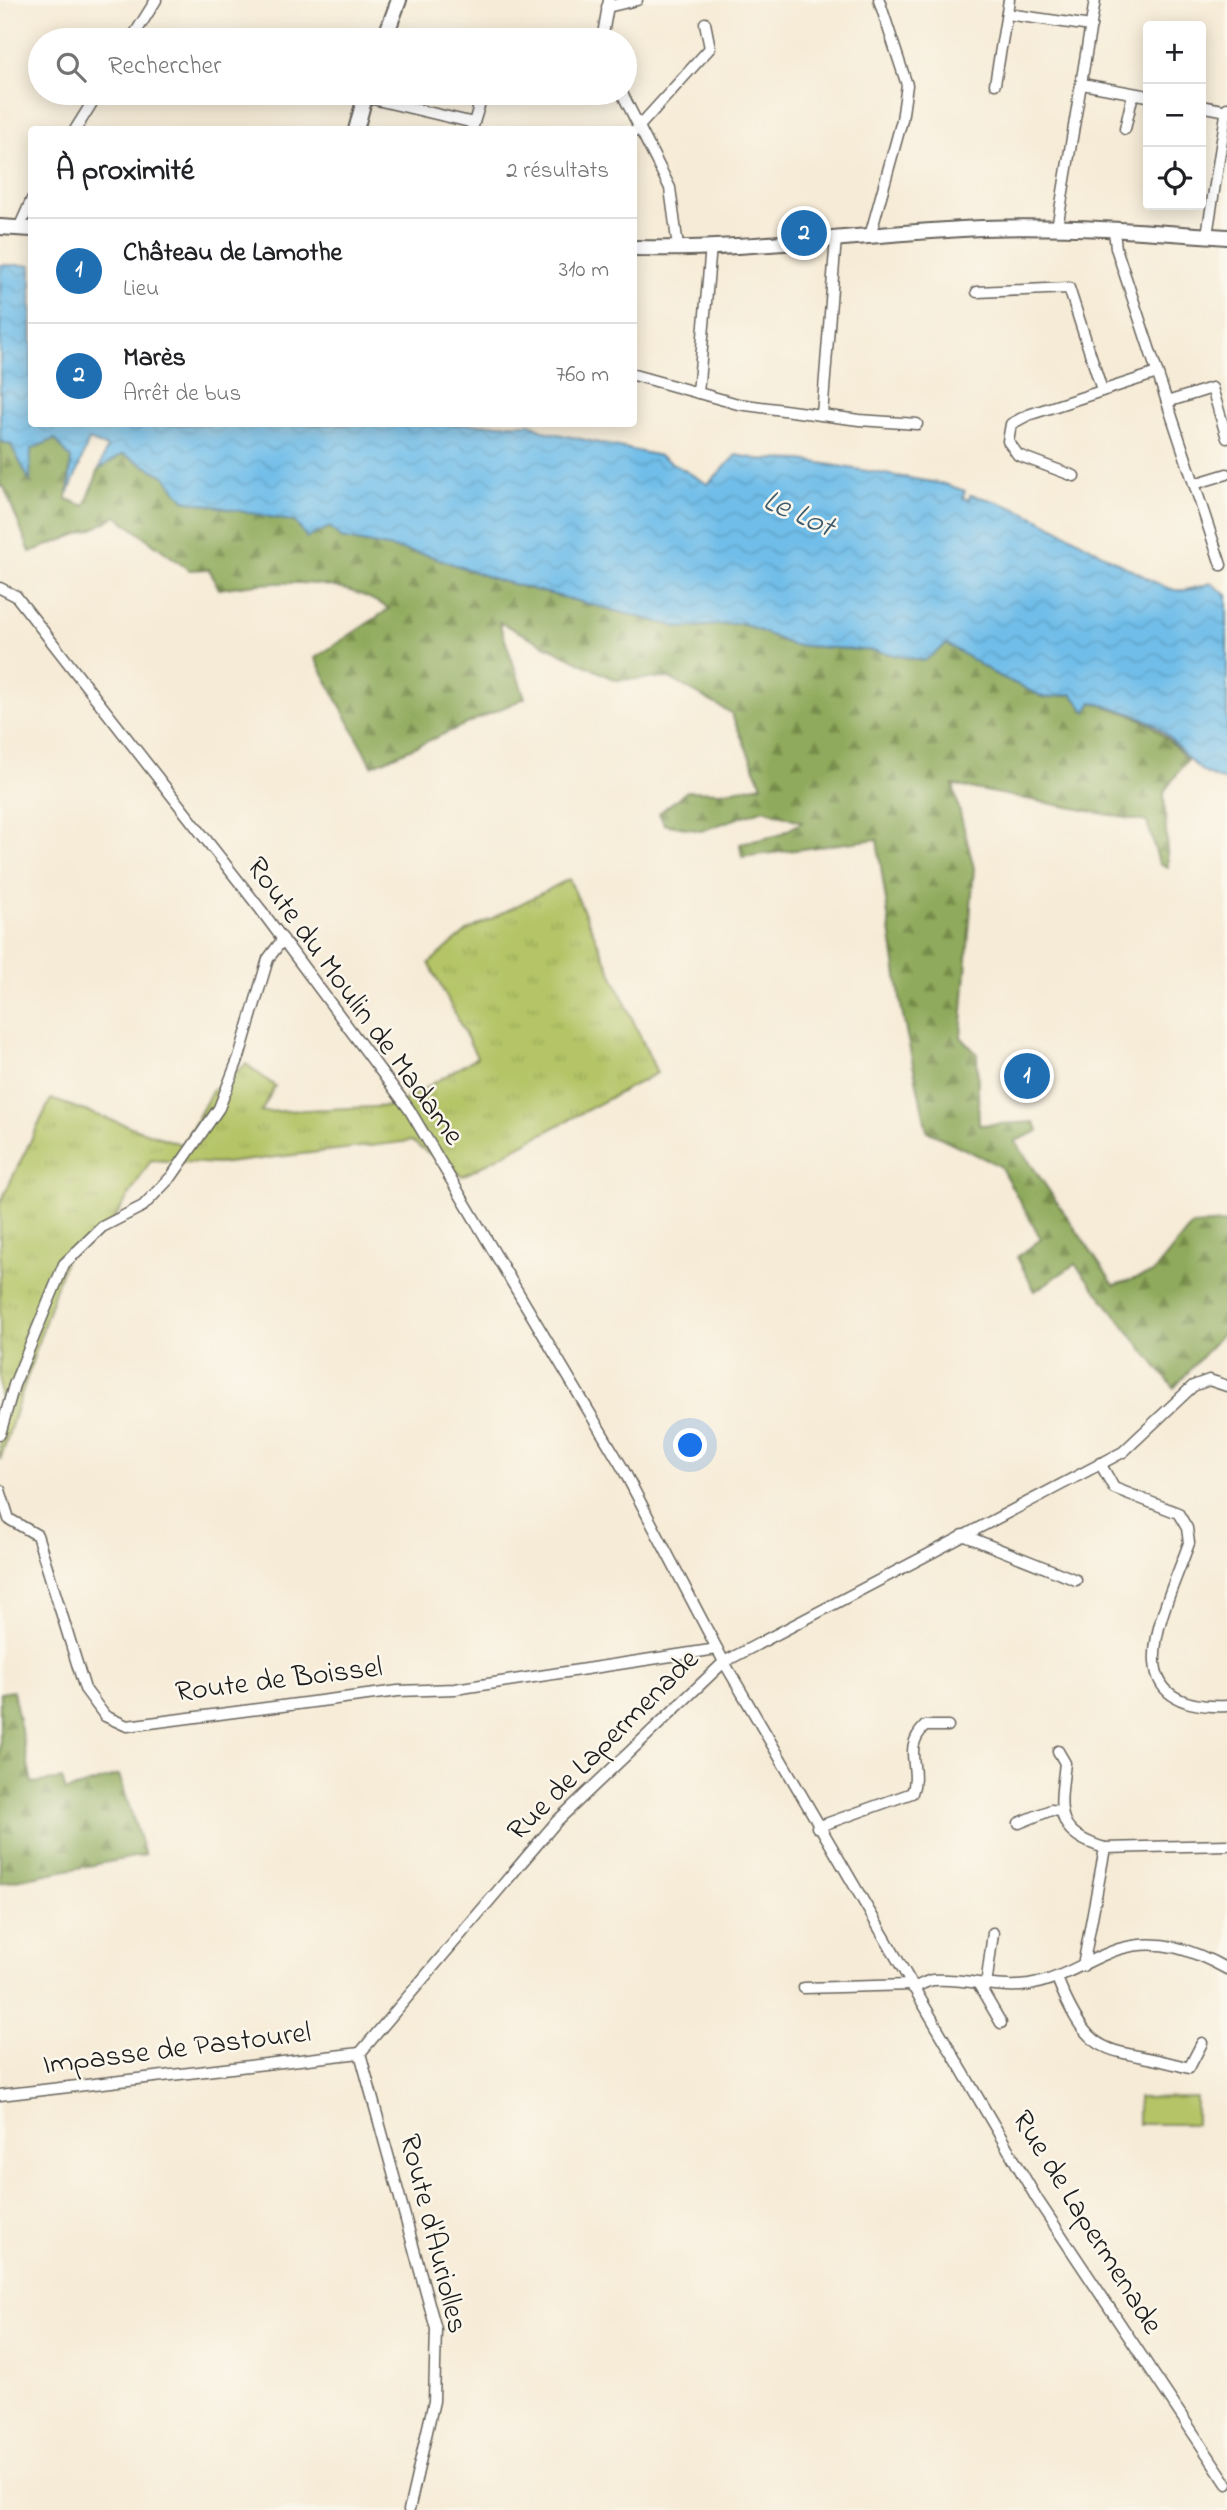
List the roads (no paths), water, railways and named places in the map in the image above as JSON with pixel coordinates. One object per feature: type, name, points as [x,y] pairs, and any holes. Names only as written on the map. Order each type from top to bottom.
[{"type":"main road","points":[[388,28],[398,0]]},
{"type":"main road","points":[[357,126],[362,105]]},
{"type":"main road","points":[[0,228],[25,229]]},
{"type":"main road","points":[[637,248],[711,246],[984,228],[1058,228],[1227,237]]},
{"type":"street","points":[[138,28],[156,0]]},
{"type":"street","points":[[605,28],[608,3],[637,0]]},
{"type":"street","points":[[870,236],[902,121],[907,85],[880,0]]},
{"type":"street","points":[[995,84],[1009,0]]},
{"type":"street","points":[[1058,228],[1095,0]]},
{"type":"street","points":[[1007,14],[1091,26]]},
{"type":"street","points":[[677,247],[670,188],[637,128],[710,48],[705,23]]},
{"type":"street","points":[[1082,84],[1143,95]]},
{"type":"street","points":[[1125,130],[1133,94]]},
{"type":"street","points":[[77,126],[91,105]]},
{"type":"street","points":[[400,105],[473,126],[479,105]]},
{"type":"street","points":[[627,105],[636,126]]},
{"type":"street","points":[[1206,107],[1227,109],[1207,235]]},
{"type":"street","points":[[1114,231],[1116,248],[1221,565]]},
{"type":"street","points":[[822,415],[836,238]]},
{"type":"street","points":[[698,393],[711,246]]},
{"type":"street","points":[[977,292],[1069,288],[1102,390]]},
{"type":"street","points":[[1074,476],[1018,455],[1008,441],[1011,424],[1028,415],[1157,373]]},
{"type":"street","points":[[637,376],[738,404],[917,424]]},
{"type":"street","points":[[1167,402],[1212,388],[1227,438]]},
{"type":"street","points":[[1194,484],[1227,474]]},
{"type":"street","name":"Route du Moulin de Madame","points":[[0,588],[16,596],[283,939],[409,1109],[622,1467],[724,1662]]},
{"type":"street","points":[[0,1434],[14,1384],[64,1264],[102,1227],[143,1206],[172,1176],[219,1108],[239,1057],[268,959],[283,939]]},
{"type":"street","points":[[724,1662],[1123,1451],[1193,1386],[1209,1380],[1227,1386]]},
{"type":"street","points":[[1100,1463],[1114,1488],[1178,1513],[1187,1528],[1189,1543],[1154,1638],[1152,1655],[1156,1675],[1186,1703],[1203,1707],[1227,1706]]},
{"type":"street","name":"Route de Boissel","points":[[0,1490],[9,1519],[37,1535],[85,1689],[105,1716],[127,1726],[398,1691],[455,1689],[717,1649]]},
{"type":"street","points":[[963,1535],[1076,1580]]},
{"type":"street","name":"Rue de Lapermenade","points":[[360,2053],[557,1821],[724,1662],[817,1827],[963,2068],[1037,2199],[1227,2484]]},
{"type":"street","points":[[817,1827],[912,1793],[917,1780],[911,1761],[914,1736],[925,1726],[948,1726]]},
{"type":"street","points":[[1058,1751],[1065,1763],[1059,1811],[1072,1831],[1087,1843],[1105,1848],[1227,1844]]},
{"type":"street","points":[[1019,1824],[1051,1810],[1059,1811]]},
{"type":"street","points":[[1083,1966],[1105,1848]]},
{"type":"street","points":[[993,1933],[982,1985],[1001,2023]]},
{"type":"street","points":[[804,1988],[912,1986],[932,1980],[982,1985],[1030,1985],[1057,1978],[1120,1949],[1149,1945],[1173,1945],[1195,1951],[1227,1969]]},
{"type":"street","points":[[1057,1978],[1072,2017],[1091,2040],[1111,2051],[1189,2068],[1202,2043]]},
{"type":"street","name":"Impasse de Pastourel","points":[[0,2095],[360,2053]]},
{"type":"street","name":"Route d'Auriolles","points":[[360,2053],[436,2329],[434,2400],[409,2510]]},
{"type":"water","name":"Le Lot","points":[[0,265],[28,265],[28,427],[537,427],[544,431],[660,456],[708,484],[736,455],[758,459],[802,460],[944,484],[965,491],[963,498],[969,500],[970,495],[992,500],[1035,517],[1165,587],[1184,590],[1211,583],[1227,595],[1227,781],[1202,771],[1166,735],[1145,719],[1092,702],[1086,712],[1072,694],[1045,698],[995,674],[947,644],[924,661],[876,651],[792,645],[742,623],[681,628],[497,580],[428,555],[341,538],[330,527],[307,538],[295,522],[184,500],[165,476],[123,454],[99,469],[107,447],[89,440],[69,493],[71,459],[55,439],[31,449],[30,481],[11,445],[0,441]]},
{"type":"place","name":"Marès","points":[[804,233]]},
{"type":"place","name":"Château de Lamothe","points":[[1027,1076]]}]
